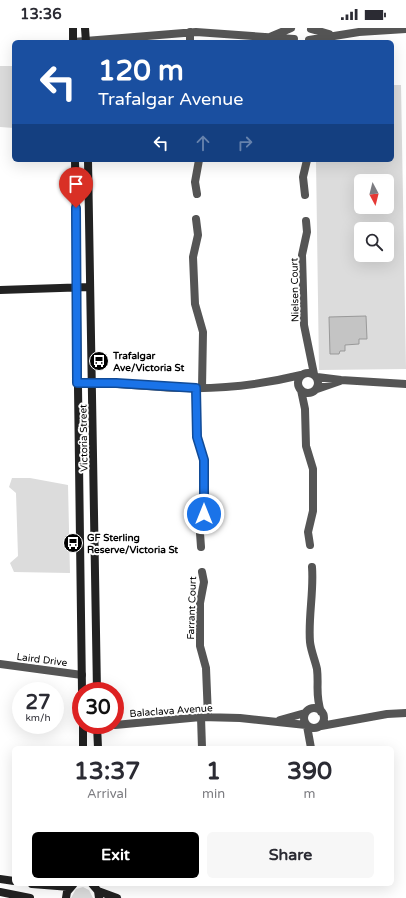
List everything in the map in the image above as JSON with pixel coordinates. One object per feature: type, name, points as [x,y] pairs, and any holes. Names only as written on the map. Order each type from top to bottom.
[{"type":"street","points":[[73,28],[73,40]]},
{"type":"street","points":[[85,28],[86,40]]},
{"type":"street","points":[[270,36],[292,28],[292,34],[295,40]]},
{"type":"street","points":[[311,28],[318,32],[338,35]]},
{"type":"street","points":[[309,40],[312,35],[311,28]]},
{"type":"street","points":[[317,40],[338,35],[406,28]]},
{"type":"street","points":[[106,40],[194,31],[270,36],[290,40]]},
{"type":"street","name":"Victoria Street","points":[[75,162],[82,682]]},
{"type":"street","name":"Victoria Street","points":[[88,162],[97,682]]},
{"type":"street","points":[[197,194],[195,182],[199,162]]},
{"type":"street","points":[[305,195],[303,177],[307,162]]},
{"type":"street","points":[[196,220],[198,235],[194,257],[195,296],[197,313],[202,332],[197,437],[204,460],[204,510],[200,532],[201,547]]},
{"type":"street","name":"Nielsen Court","points":[[306,221],[307,232],[302,255],[304,325],[315,376]]},
{"type":"street","points":[[1,289],[90,287]]},
{"type":"street","points":[[310,545],[308,532],[313,511],[313,473],[306,446],[305,408],[298,381],[311,358]]},
{"type":"street","points":[[77,383],[199,388],[280,381],[309,373],[315,376],[341,380],[406,384]]},
{"type":"street","points":[[305,408],[307,401],[318,383],[315,376]]},
{"type":"street","points":[[280,381],[308,393],[341,380]]},
{"type":"street","points":[[311,746],[323,721],[316,694],[316,669],[310,643],[310,607],[313,581],[312,568]]},
{"type":"street","name":"Farrant Court","points":[[202,572],[204,582],[200,603],[200,646],[206,668],[205,717],[202,746]]},
{"type":"street","name":"Laird Drive","points":[[0,664],[82,675]]},
{"type":"street","points":[[311,746],[304,718],[316,694]]},
{"type":"street","points":[[306,712],[312,708],[322,714],[342,721]]},
{"type":"street","name":"Balaclava Avenue","points":[[277,721],[306,712]]},
{"type":"street","points":[[306,725],[312,728],[342,721],[387,714],[406,713]]},
{"type":"street","name":"Balaclava Avenue","points":[[124,724],[205,717],[277,721],[306,725]]},
{"type":"street","points":[[83,734],[83,746]]},
{"type":"street","points":[[97,734],[98,746]]},
{"type":"street","points":[[0,879],[12,881]]},
{"type":"street","points":[[66,898],[72,886]]},
{"type":"street","points":[[96,889],[117,898]]},
{"type":"street","points":[[0,892],[30,898]]},
{"type":"shaded area","points":[[0,66],[12,66],[12,128],[0,127]]},
{"type":"shaded area","points":[[394,85],[401,85],[406,369],[319,370],[316,162],[394,162]]},
{"type":"shaded area","points":[[12,478],[30,478],[68,485],[70,573],[14,572],[10,563],[18,556],[16,493],[9,487]]},
{"type":"shaded area","points":[[83,887],[89,890],[93,898],[71,898],[76,889]]},
{"type":"building","points":[[366,316],[367,339],[359,339],[359,344],[345,345],[345,351],[340,351],[339,354],[330,354],[329,317]]},
{"type":"place","name":"Trafalgar Ave/Victoria St","points":[[99,361]]},
{"type":"place","name":"GF Sterling Reserve/Victoria St","points":[[73,543]]},
{"type":"route","points":[[76,208],[77,383],[116,383],[196,388],[197,437],[204,460],[204,514]]}]
